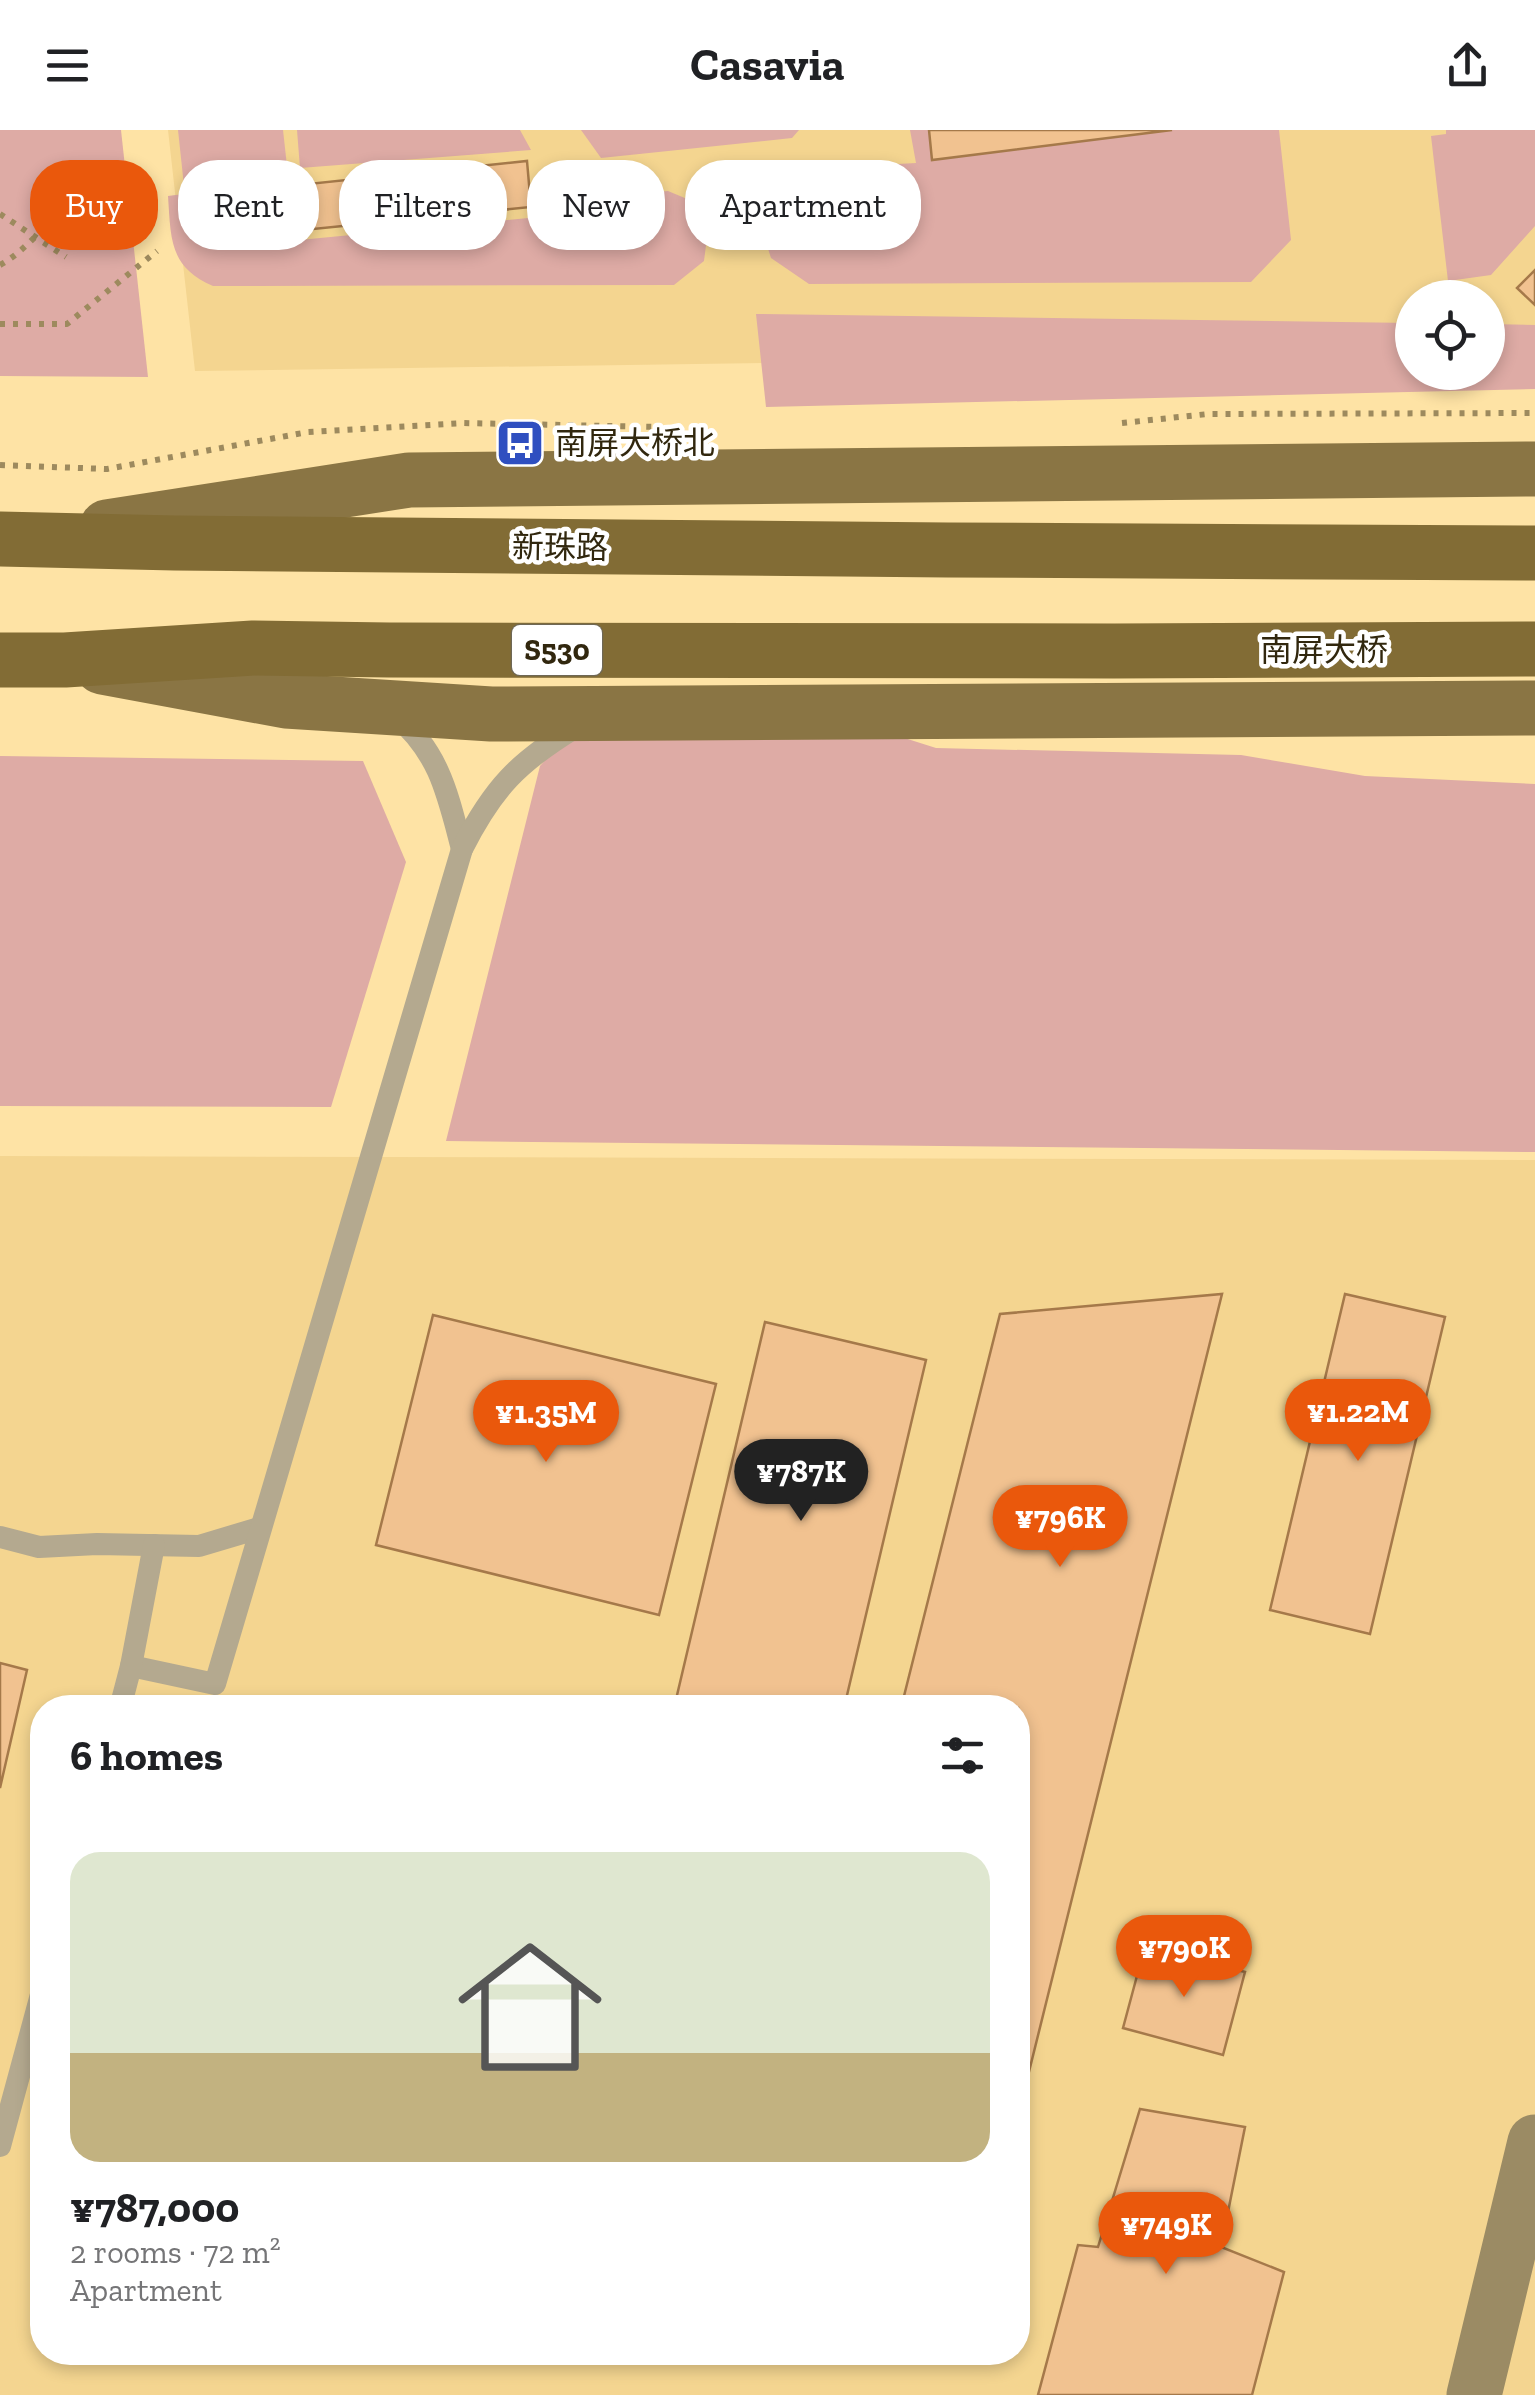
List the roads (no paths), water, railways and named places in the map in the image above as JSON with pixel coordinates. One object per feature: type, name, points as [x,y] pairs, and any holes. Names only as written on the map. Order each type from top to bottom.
[{"type":"highway","name":"新珠路","points":[[12,539],[1535,553]]},
{"type":"highway","name":"南屏大桥","points":[[65,660],[253,648],[1535,649]]},
{"type":"highway","name":"S530","points":[[0,660],[65,660]]},
{"type":"main road","points":[[12,539],[410,480],[1525,467]]},
{"type":"main road","points":[[65,660],[286,700],[491,714],[1535,708]]},
{"type":"main road","points":[[1474,2395],[1535,2142]]},
{"type":"lane","points":[[386,707],[416,733],[436,766],[462,849]]},
{"type":"lane","points":[[131,1666],[214,1684],[462,849],[480,814],[511,774],[545,746],[598,714]]},
{"type":"lane","points":[[0,1537],[39,1547],[199,1546],[259,1528]]},
{"type":"lane","points":[[123,1695],[154,1545]]},
{"type":"lane","points":[[0,2146],[30,2035]]},
{"type":"place","name":"南屏大桥北","points":[[520,443]]}]
